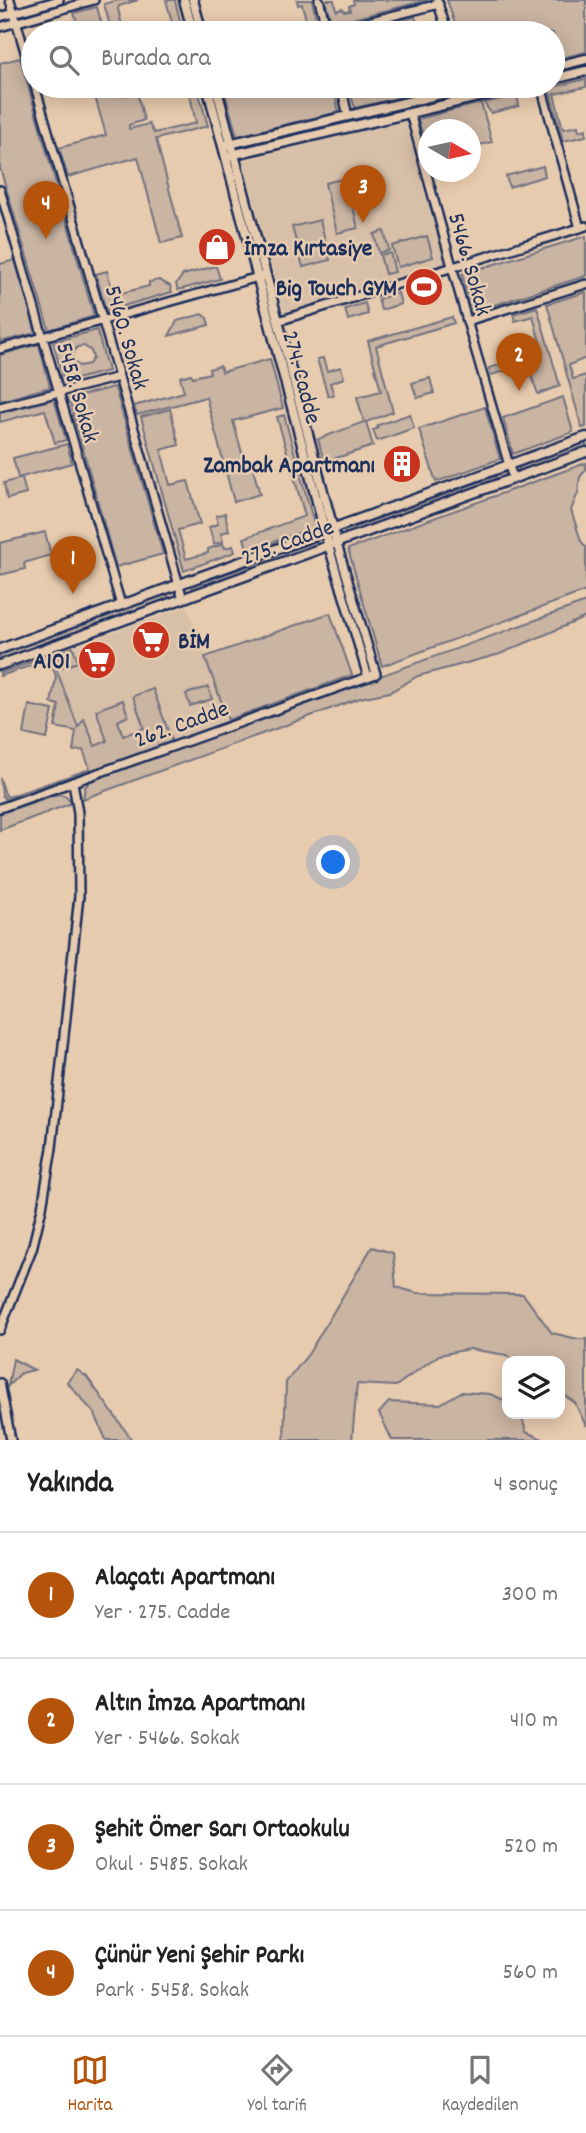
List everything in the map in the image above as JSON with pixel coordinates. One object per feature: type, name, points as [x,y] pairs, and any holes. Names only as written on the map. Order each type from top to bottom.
[{"type":"street","points":[[10,0],[21,36]]},
{"type":"street","points":[[0,17],[59,0]]},
{"type":"street","points":[[0,27],[94,0]]},
{"type":"street","points":[[184,0],[190,21]]},
{"type":"street","points":[[193,0],[199,21]]},
{"type":"street","points":[[319,0],[323,21]]},
{"type":"street","points":[[369,21],[438,2],[444,21]]},
{"type":"street","points":[[565,64],[586,59]]},
{"type":"street","points":[[565,76],[586,71]]},
{"type":"street","name":"5460. Sokak","points":[[38,98],[183,599]]},
{"type":"street","name":"274. Cadde","points":[[211,98],[227,145],[234,154],[329,531]]},
{"type":"street","points":[[218,98],[227,145],[421,98]]},
{"type":"street","points":[[344,98],[348,116]]},
{"type":"street","points":[[225,156],[473,98]]},
{"type":"street","points":[[278,321],[583,227],[545,98]]},
{"type":"street","name":"5466. Sokak","points":[[410,113],[513,478]]},
{"type":"street","name":"274. Cadde","points":[[227,145],[225,156],[256,277],[372,676]]},
{"type":"street","name":"5458. Sokak","points":[[0,190],[121,604]]},
{"type":"street","points":[[0,349],[266,275]]},
{"type":"street","points":[[467,321],[586,284]]},
{"type":"street","points":[[0,407],[119,377]]},
{"type":"street","name":"275. Cadde","points":[[0,649],[586,437]]},
{"type":"street","name":"275. Cadde","points":[[0,665],[586,452]]},
{"type":"street","name":"262. Cadde","points":[[0,808],[372,676]]},
{"type":"street","points":[[0,1330],[25,1271],[35,1237],[57,1112],[79,896],[78,805],[73,782]]},
{"type":"street","points":[[0,1383],[11,1440]]},
{"type":"shaded area","points":[[119,0],[138,0],[119,6],[121,21],[109,21],[104,4]]},
{"type":"shaded area","points":[[166,0],[175,0],[180,21],[172,21]]},
{"type":"shaded area","points":[[297,0],[312,0],[317,21],[302,21],[306,20],[302,4],[298,5]]},
{"type":"shaded area","points":[[325,0],[334,0],[336,10],[342,8],[344,11],[350,10],[349,6],[354,4],[353,0],[428,0],[344,21],[331,21]]},
{"type":"shaded area","points":[[447,0],[586,0],[586,52],[565,57],[565,21],[454,21]]},
{"type":"shaded area","points":[[97,7],[101,21],[76,21],[74,13]]},
{"type":"shaded area","points":[[415,17],[416,21],[398,21]]},
{"type":"shaded area","points":[[20,58],[21,98],[31,98],[94,316],[49,330],[0,168],[0,63]]},
{"type":"shaded area","points":[[586,79],[586,87],[565,92],[565,84]]},
{"type":"shaded area","points":[[95,98],[138,98],[144,120],[129,125],[129,129],[149,124],[154,133],[196,123],[191,98],[200,98],[208,126],[156,139],[182,238],[161,243],[138,157],[68,177],[59,148],[106,135]]},
{"type":"shaded area","points":[[226,98],[336,98],[339,112],[237,136]]},
{"type":"shaded area","points":[[352,98],[397,98],[355,108]]},
{"type":"shaded area","points":[[440,98],[458,98],[245,148],[244,145]]},
{"type":"shaded area","points":[[518,98],[519,106],[491,113],[484,103]]},
{"type":"shaded area","points":[[552,98],[555,98],[563,129],[578,126],[579,131],[586,129],[586,136],[563,141]]},
{"type":"shaded area","points":[[481,103],[492,142],[481,145],[481,119],[418,119]]},
{"type":"shaded area","points":[[405,121],[418,167],[418,182],[422,182],[445,264],[284,312],[243,160]]},
{"type":"shaded area","points":[[543,166],[545,176],[509,187],[506,176]]},
{"type":"shaded area","points":[[346,178],[358,228],[337,233],[325,183]]},
{"type":"shaded area","points":[[320,220],[330,260],[303,267],[292,227]]},
{"type":"shaded area","points":[[384,231],[389,250],[379,253],[374,234]]},
{"type":"shaded area","points":[[427,236],[433,257],[398,267],[392,246]]},
{"type":"shaded area","points":[[586,236],[586,276],[472,312],[462,274]]},
{"type":"shaded area","points":[[390,253],[395,272],[385,274],[380,255]]},
{"type":"shaded area","points":[[15,260],[36,333],[0,342],[0,264]]},
{"type":"shaded area","points":[[216,266],[220,279],[178,290],[176,284],[183,275]]},
{"type":"shaded area","points":[[107,271],[114,295],[149,286],[149,282],[159,280],[170,286],[172,292],[106,311],[96,274]]},
{"type":"shaded area","points":[[586,292],[586,358],[569,365],[573,379],[586,375],[586,427],[582,428],[547,304]]},
{"type":"shaded area","points":[[398,293],[401,304],[381,310],[378,299]]},
{"type":"shaded area","points":[[365,303],[368,314],[348,320],[345,309]]},
{"type":"shaded area","points":[[537,307],[560,386],[538,394],[527,364],[491,375],[489,368],[513,361],[512,354],[541,346],[533,316],[515,321],[513,314]]},
{"type":"shaded area","points":[[202,314],[209,325],[169,336],[177,321]]},
{"type":"shaded area","points":[[452,317],[454,323],[376,346],[393,412],[366,422],[373,446],[324,462],[318,439],[364,422],[357,397],[381,391],[368,341]]},
{"type":"shaded area","points":[[97,330],[108,371],[64,382],[53,342]],"holes":[[[84,346],[91,351],[93,358],[89,364],[79,366],[74,362],[72,355],[77,347]]]},
{"type":"shaded area","points":[[39,344],[50,387],[0,401],[0,355]]},
{"type":"shaded area","points":[[323,358],[327,371],[341,367],[344,378],[330,383],[334,395],[328,396],[317,359]]},
{"type":"shaded area","points":[[270,359],[283,408],[233,421],[244,460],[250,459],[260,494],[234,502],[206,397],[137,415],[134,406],[184,392],[180,377],[210,373],[209,369],[220,366],[222,372]]},
{"type":"shaded area","points":[[430,378],[434,393],[417,398],[412,383]]},
{"type":"shaded area","points":[[113,387],[163,554],[116,567],[69,399]]},
{"type":"shaded area","points":[[563,397],[573,432],[513,454],[503,418]]},
{"type":"shaded area","points":[[54,399],[66,440],[55,443],[45,410],[0,422],[0,413]]},
{"type":"shaded area","points":[[485,407],[500,459],[436,482],[419,429]]},
{"type":"shaded area","points":[[170,409],[179,445],[161,450],[170,485],[188,481],[200,524],[178,530],[186,559],[208,553],[208,549],[223,544],[225,548],[233,546],[235,552],[184,571],[141,417]]},
{"type":"shaded area","points":[[410,414],[414,428],[377,441],[373,430],[377,429],[378,425]]},
{"type":"shaded area","points":[[284,415],[315,527],[248,551],[244,538],[305,516],[277,417]]},
{"type":"shaded area","points":[[586,442],[586,447],[520,471],[518,467]]},
{"type":"shaded area","points":[[67,444],[72,463],[18,478],[13,458]]},
{"type":"shaded area","points":[[586,463],[586,470],[580,477],[578,493],[571,510],[581,541],[586,547],[586,591],[382,666],[348,549]]},
{"type":"shaded area","points":[[495,476],[497,479],[345,535],[344,531]]},
{"type":"shaded area","points":[[22,478],[26,494],[7,499],[4,483]]},
{"type":"shaded area","points":[[225,513],[229,531],[221,533],[223,542],[214,544],[209,527],[218,524],[216,516]]},
{"type":"shaded area","points":[[45,532],[51,555],[24,563],[25,569],[0,575],[0,543]]},
{"type":"shaded area","points":[[317,541],[318,545],[193,589],[192,586]]},
{"type":"shaded area","points":[[167,594],[169,598],[0,659],[0,655]]},
{"type":"shaded area","points":[[586,602],[586,617],[500,654],[418,676],[390,692],[360,698],[83,799],[85,787],[91,780]]},
{"type":"shaded area","points":[[187,606],[228,720],[94,771],[51,655]]},
{"type":"shaded area","points":[[330,613],[352,675],[228,720],[205,657]]},
{"type":"shaded area","points":[[73,647],[78,662],[62,667],[57,653]]},
{"type":"shaded area","points":[[51,655],[78,727],[84,719],[95,746],[107,741],[96,710],[123,700],[128,716],[118,721],[123,736],[144,728],[133,696],[153,689],[172,742],[7,800],[2,795],[0,778],[8,797],[90,769],[83,750],[73,751],[76,731],[55,727],[59,705],[51,703],[56,677],[50,659],[0,676],[0,673]]},
{"type":"shaded area","points":[[208,687],[212,699],[190,706],[186,694]]},
{"type":"shaded area","points":[[29,705],[53,710],[47,739],[24,734]]},
{"type":"shaded area","points":[[58,794],[66,796],[72,803],[0,830],[0,813]]},
{"type":"shaded area","points":[[372,1247],[393,1253],[396,1287],[417,1293],[523,1294],[552,1333],[586,1339],[586,1426],[575,1403],[565,1396],[565,1356],[507,1356],[469,1349],[439,1355],[396,1386],[357,1384],[352,1440],[284,1440],[286,1382],[309,1353]]},
{"type":"shaded area","points":[[13,1359],[34,1370],[21,1373],[8,1386]]},
{"type":"shaded area","points":[[77,1370],[87,1377],[132,1440],[106,1440],[95,1414],[67,1382]]},
{"type":"shaded area","points":[[461,1392],[490,1394],[502,1399],[502,1419],[522,1419],[526,1432],[545,1440],[392,1440],[379,1413],[389,1402],[440,1404]]},
{"type":"place","name":"Şehit Ömer Sarı Ortaokulu","points":[[363,223]]},
{"type":"place","name":"Çünür Yeni Şehir Parkı","points":[[46,239]]},
{"type":"place","name":"İmza Kırtasiye","points":[[217,247]]},
{"type":"place","name":"Big Touch GYM","points":[[424,287]]},
{"type":"place","name":"Altın İmza Apartmanı","points":[[519,391]]},
{"type":"place","name":"Zambak Apartmanı","points":[[402,464]]},
{"type":"place","name":"Alaçatı Apartmanı","points":[[73,594]]},
{"type":"place","name":"BİM","points":[[151,640]]},
{"type":"place","name":"A101","points":[[97,660]]}]
